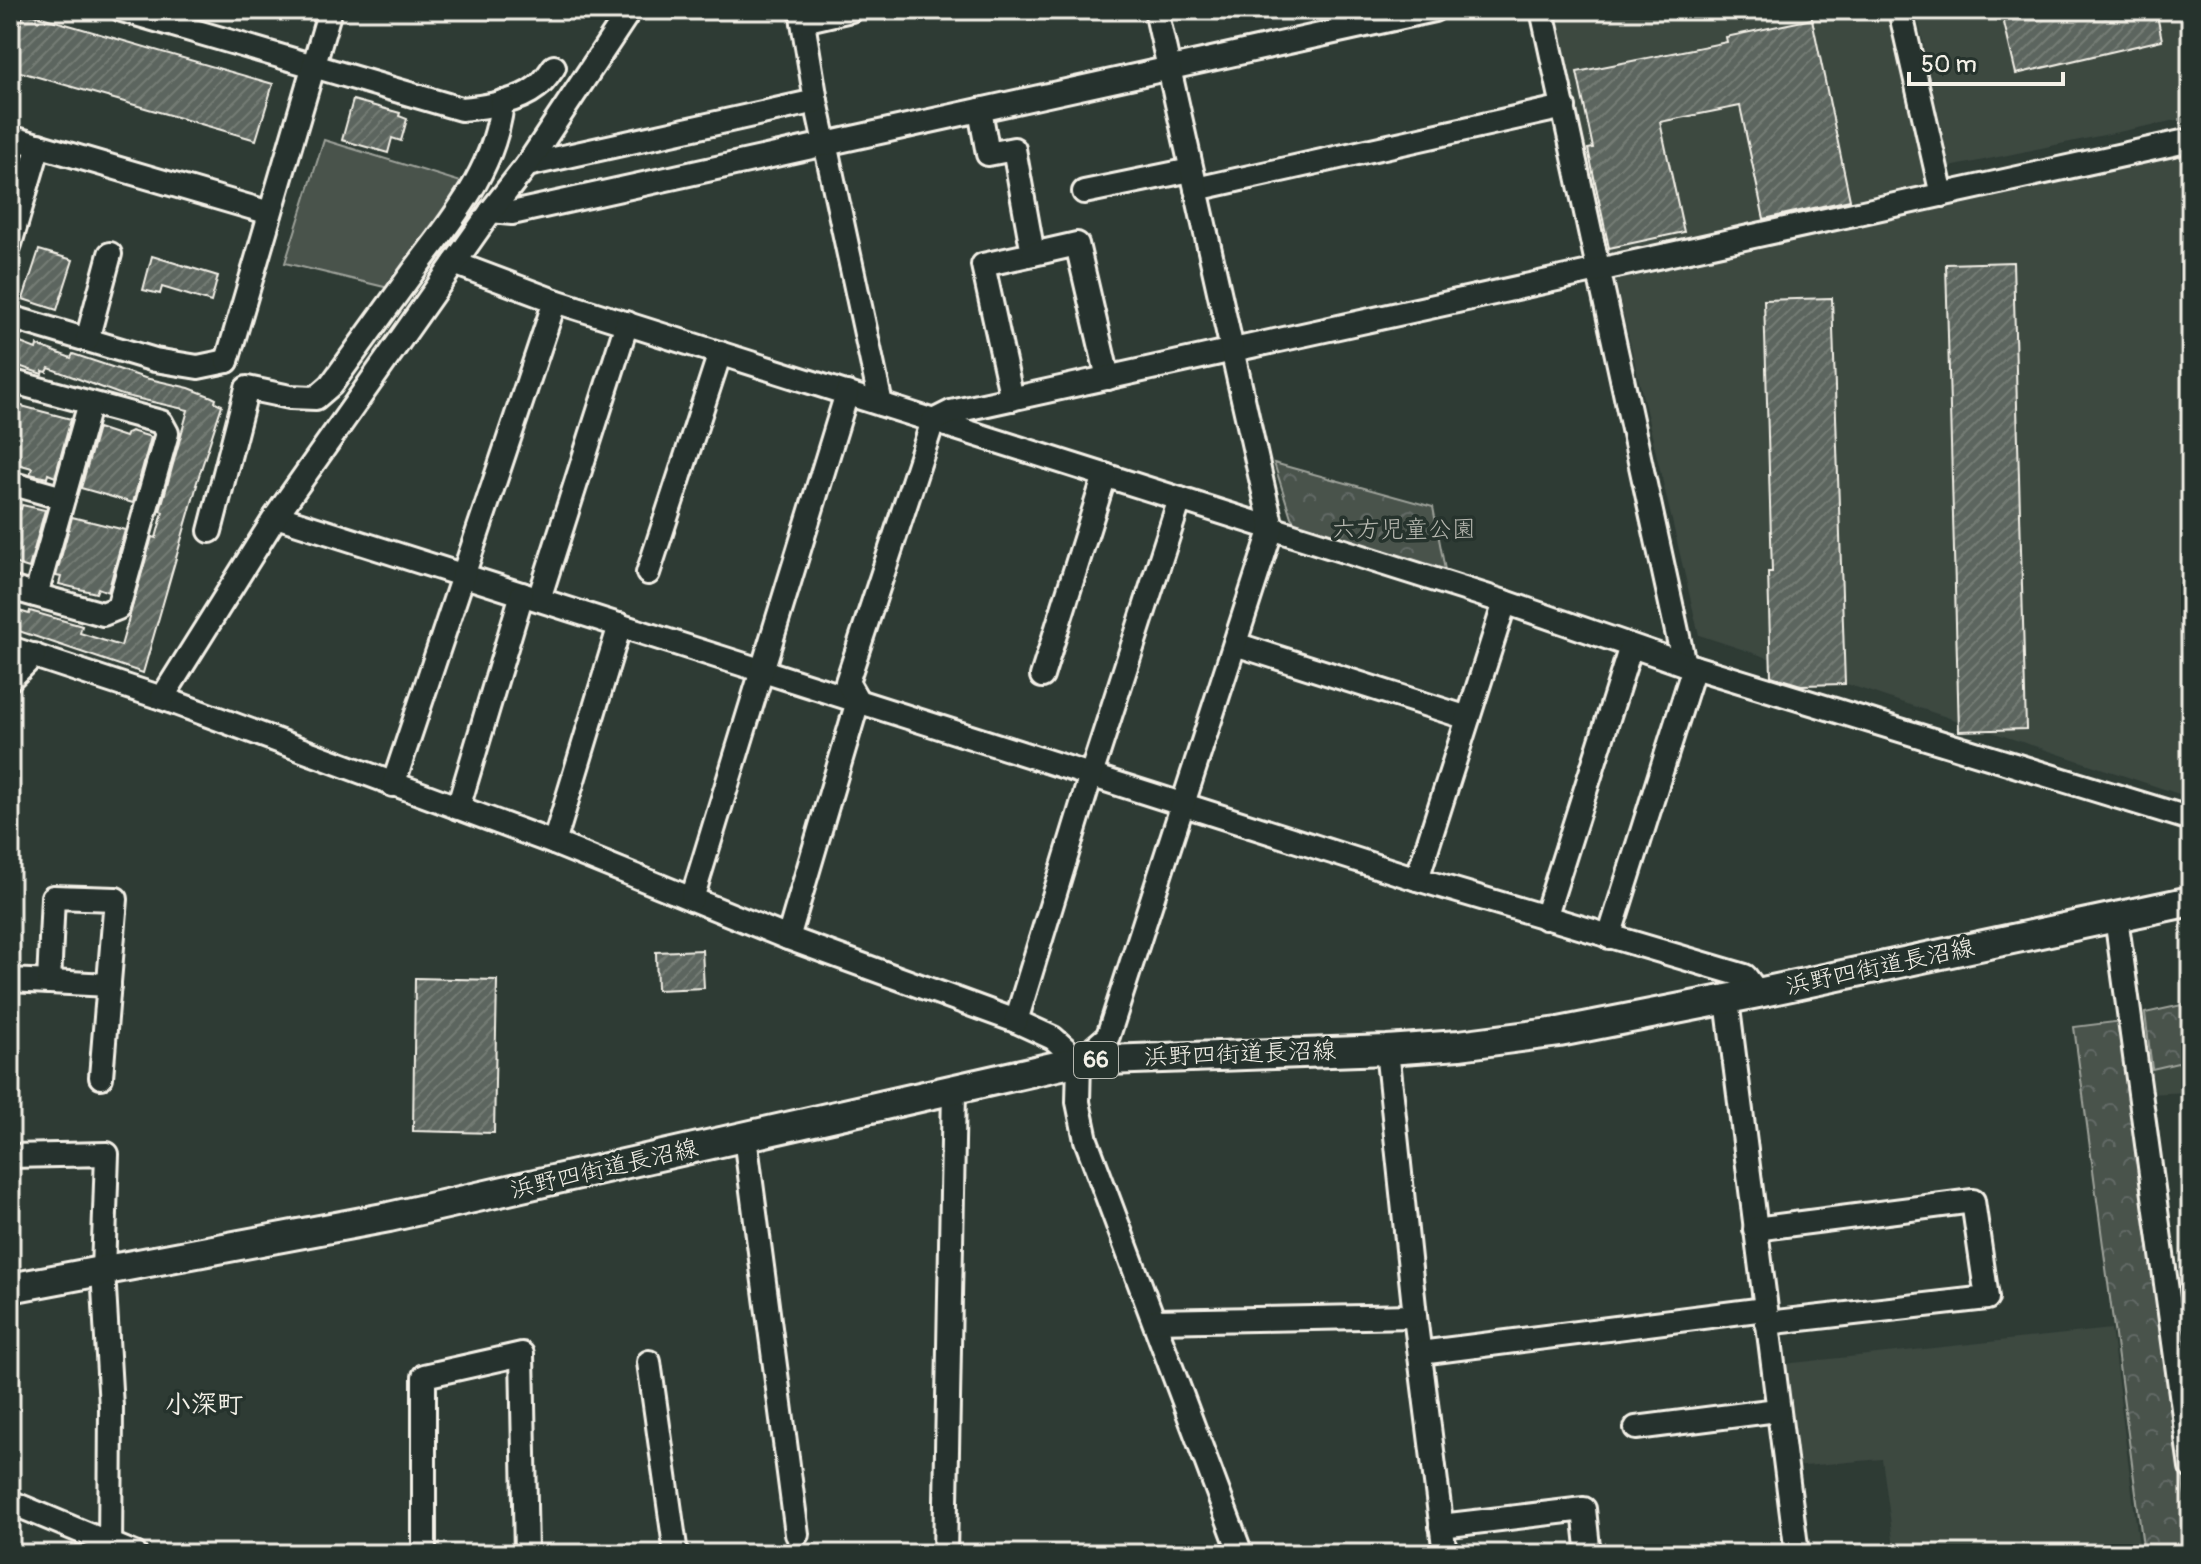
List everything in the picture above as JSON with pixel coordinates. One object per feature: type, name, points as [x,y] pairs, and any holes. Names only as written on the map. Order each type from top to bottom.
[{"type":"main road","name":"浜野四街道長沼線","points":[[10,1288],[389,1217],[1079,1061],[1387,1050],[1459,1045],[1559,1032],[1727,1000],[2191,901]]},
{"type":"street","points":[[122,10],[461,109],[502,102],[527,93],[539,86],[554,67]]},
{"type":"street","points":[[227,361],[330,10]]},
{"type":"street","points":[[162,698],[276,516],[491,211],[527,165],[630,10]]},
{"type":"street","points":[[851,10],[802,16],[816,101],[881,404]]},
{"type":"street","points":[[1156,10],[1272,528],[1108,1036],[1079,1061],[1078,1102],[1086,1140],[1239,1553]]},
{"type":"street","points":[[491,211],[512,213],[1434,10]]},
{"type":"street","points":[[1542,10],[1689,666],[1609,937]]},
{"type":"street","points":[[1900,10],[1942,195]]},
{"type":"street","points":[[527,165],[816,101]]},
{"type":"street","points":[[227,361],[247,388],[290,397],[316,398],[331,385],[464,203],[488,159],[500,128],[502,102]]},
{"type":"street","points":[[1084,192],[1194,179],[1564,107]]},
{"type":"street","points":[[980,110],[988,154],[1014,149],[1033,254]]},
{"type":"street","points":[[10,137],[270,213]]},
{"type":"street","points":[[788,938],[858,701],[847,682],[933,421],[951,412],[2191,140]]},
{"type":"street","points":[[10,244],[39,145]]},
{"type":"street","points":[[1012,399],[983,265],[1077,244],[1108,378]]},
{"type":"street","points":[[87,340],[110,254]]},
{"type":"street","points":[[454,263],[555,301],[1505,602],[1689,666],[2191,819]]},
{"type":"street","points":[[393,785],[555,301]]},
{"type":"street","points":[[10,317],[155,360],[198,367],[227,361]]},
{"type":"street","points":[[458,808],[627,323]]},
{"type":"street","points":[[648,573],[720,353]]},
{"type":"street","points":[[10,381],[161,422],[167,433],[118,608],[103,614],[10,588]]},
{"type":"street","points":[[210,531],[247,388]]},
{"type":"street","points":[[692,899],[847,393]]},
{"type":"street","points":[[36,595],[90,403]]},
{"type":"street","points":[[1042,676],[1105,475]]},
{"type":"street","points":[[10,483],[63,498]]},
{"type":"street","points":[[1016,1021],[1180,499]]},
{"type":"street","points":[[276,516],[1417,879],[1745,976],[1758,993]]},
{"type":"street","points":[[1417,879],[1505,602]]},
{"type":"street","points":[[554,843],[620,625]]},
{"type":"street","points":[[1235,644],[1468,718]]},
{"type":"street","points":[[1545,918],[1631,646]]},
{"type":"street","points":[[10,648],[162,698],[554,843],[788,938],[1016,1021],[1053,1038],[1079,1061]]},
{"type":"street","points":[[10,679],[34,655]]},
{"type":"street","points":[[49,982],[53,897],[116,899],[101,1077]]},
{"type":"street","points":[[2116,917],[2191,1467]]},
{"type":"street","points":[[10,980],[109,985]]},
{"type":"street","points":[[1727,1000],[1797,1554]]},
{"type":"street","points":[[1387,1050],[1415,1316],[1445,1554]]},
{"type":"street","points":[[945,1554],[954,1090]]},
{"type":"street","points":[[745,1137],[797,1534]]},
{"type":"street","points":[[10,1156],[107,1154],[103,1271],[111,1407],[110,1548]]},
{"type":"street","points":[[1420,1353],[1766,1316],[1987,1298],[1973,1201],[1755,1229]]},
{"type":"street","points":[[1155,1321],[1415,1316]]},
{"type":"street","points":[[424,1554],[424,1376],[522,1354],[526,1554]]},
{"type":"street","points":[[649,1362],[676,1554]]},
{"type":"street","points":[[1636,1428],[1777,1410]]},
{"type":"street","points":[[10,1502],[110,1548],[135,1554]]},
{"type":"street","points":[[1441,1526],[1584,1509],[1588,1547]]},
{"type":"shaded area","points":[[1552,10],[1890,10],[1927,185],[1605,255]]},
{"type":"shaded area","points":[[1916,10],[2191,10],[2191,117],[1950,167]]},
{"type":"shaded area","points":[[2191,152],[2191,798],[1699,635],[1614,275]]},
{"type":"shaded area","points":[[2191,1050],[2191,1092],[2147,1094],[2140,1053]]},
{"type":"shaded area","points":[[2111,1329],[2140,1554],[1895,1554],[1882,1459],[1794,1467],[1783,1364]]},
{"type":"green space","points":[[324,140],[461,182],[393,289],[285,263]]},
{"type":"green space","name":"六方児童公園","points":[[1274,463],[1433,507],[1445,570],[1299,528],[1291,517]]},
{"type":"green space","points":[[2191,1003],[2191,1060],[2152,1069],[2145,1013]]},
{"type":"green space","points":[[2122,1021],[2191,1554],[2144,1554],[2074,1027]]},
{"type":"building","points":[[2001,10],[2156,10],[2162,40],[2016,74]]},
{"type":"building","points":[[24,12],[273,84],[256,140],[10,69]]},
{"type":"building","points":[[1812,19],[1850,200],[1764,219],[1740,106],[1660,122],[1684,232],[1609,248],[1588,149],[1593,148],[1577,72],[1727,42],[1726,37]]},
{"type":"building","points":[[353,100],[400,113],[399,116],[407,119],[401,141],[392,138],[388,153],[342,140]]},
{"type":"building","points":[[39,250],[73,260],[57,310],[23,299]]},
{"type":"building","points":[[152,256],[218,276],[211,302],[162,287],[160,294],[143,290]]},
{"type":"building","points":[[2013,262],[2026,729],[1959,731],[1946,264]]},
{"type":"building","points":[[1832,298],[1845,684],[1801,685],[1771,676],[1768,572],[1772,572],[1764,300]]},
{"type":"building","points":[[10,339],[36,349],[37,345],[71,358],[73,354],[145,378],[189,388],[216,399],[215,402],[222,405],[143,673],[10,628],[10,608],[82,626],[80,633],[121,646],[152,537],[156,538],[163,512],[160,511],[188,410],[122,395],[49,368],[42,374],[10,363]]},
{"type":"building","points":[[10,403],[71,419],[55,477],[30,474],[32,468],[10,462],[10,436],[14,422],[10,420]]},
{"type":"building","points":[[98,428],[125,437],[131,431],[151,437],[133,503],[81,488]]},
{"type":"building","points":[[22,505],[45,510],[29,568],[10,562],[10,548],[17,525],[10,523],[10,519],[13,507],[21,509]]},
{"type":"building","points":[[72,517],[125,530],[108,592],[98,588],[96,593],[59,584],[61,577],[56,576]]},
{"type":"building","points":[[702,950],[704,988],[657,990],[656,952]]},
{"type":"building","points":[[415,978],[497,980],[494,1133],[413,1131]]},
{"type":"district","name":"小深町","points":[[204,1405]]}]
